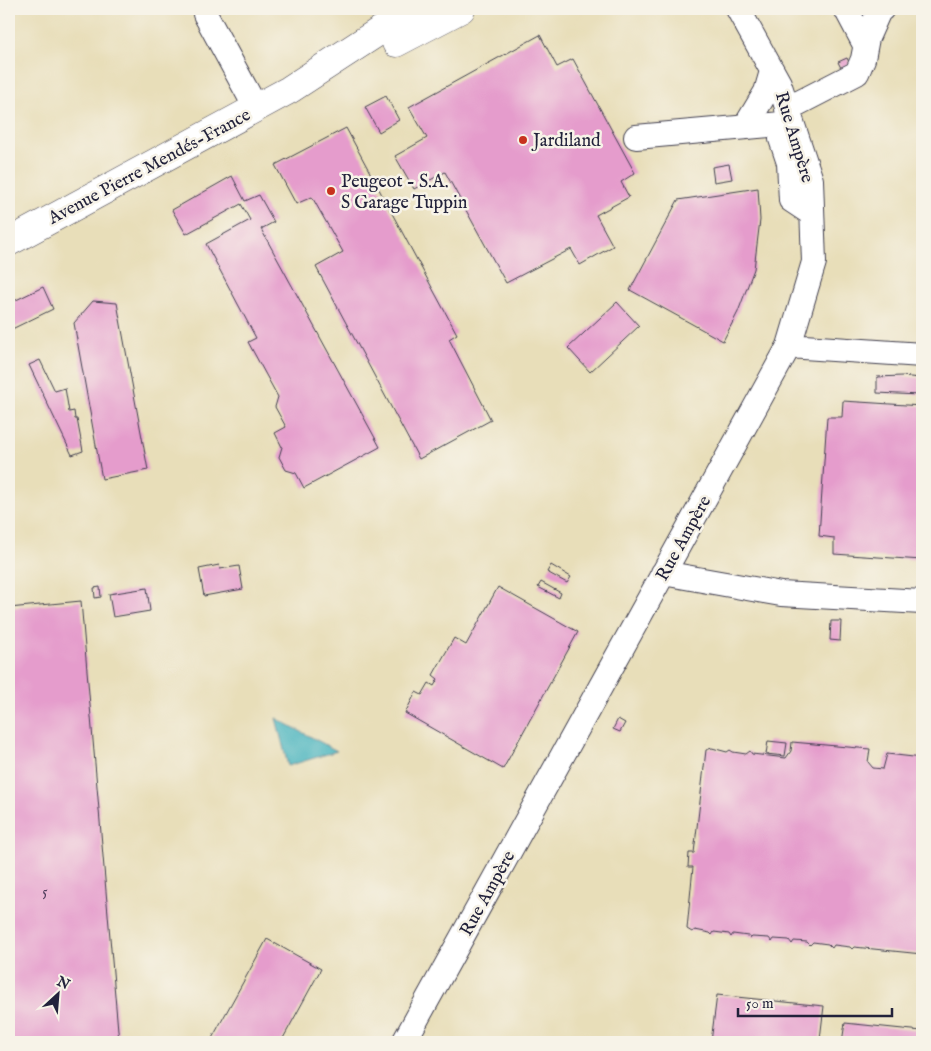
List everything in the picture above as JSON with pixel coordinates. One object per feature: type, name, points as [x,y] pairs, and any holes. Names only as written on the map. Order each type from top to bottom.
[{"type":"main road","name":"Avenue Pierre Mendés-France","points":[[9,242],[289,90],[382,30],[420,9]]},
{"type":"main road","name":"Avenue Pierre Mendés-France","points":[[289,90],[389,46],[461,9]]},
{"type":"street","name":"Rue Ampère","points":[[404,1042],[789,346],[814,262],[811,180],[779,83],[738,9]]},
{"type":"street","points":[[846,9],[865,45]]},
{"type":"street","points":[[636,136],[754,126],[790,116],[857,73],[871,29],[879,11],[882,9]]},
{"type":"street","points":[[205,14],[256,108]]},
{"type":"street","points":[[754,126],[772,71]]},
{"type":"street","points":[[754,126],[782,139],[790,164],[791,200],[812,214]]},
{"type":"street","points":[[789,346],[922,355]]},
{"type":"street","points":[[663,573],[781,594],[922,602]]},
{"type":"water","points":[[276,718],[337,751],[288,766]]},
{"type":"building","points":[[540,35],[557,67],[573,59],[635,173],[621,182],[629,197],[596,215],[613,246],[580,265],[571,249],[506,283],[445,172],[414,189],[395,156],[427,138],[409,107]]},
{"type":"building","points":[[847,58],[850,64],[841,68],[838,62]]},
{"type":"building","points":[[386,96],[399,120],[379,132],[365,107]]},
{"type":"building","points":[[346,128],[457,334],[449,339],[491,420],[419,459],[316,267],[343,252],[312,197],[296,204],[275,165]]},
{"type":"building","points":[[729,164],[732,179],[714,182],[712,167]]},
{"type":"building","points":[[232,176],[245,201],[259,195],[274,222],[261,229],[380,447],[304,488],[296,473],[286,470],[279,457],[282,447],[275,433],[286,427],[275,407],[278,397],[248,342],[256,338],[206,244],[250,220],[241,204],[186,234],[172,210]]},
{"type":"building","points":[[758,188],[760,220],[754,269],[738,312],[723,341],[630,290],[678,200]]},
{"type":"building","points":[[43,287],[53,309],[12,329],[9,327],[9,301],[11,300],[12,302]]},
{"type":"building","points":[[93,301],[117,303],[148,470],[102,479],[74,323]]},
{"type":"building","points":[[617,302],[639,326],[590,372],[568,348]]},
{"type":"building","points":[[40,360],[55,391],[65,388],[69,412],[74,411],[75,419],[77,419],[83,451],[72,455],[29,365]]},
{"type":"building","points":[[902,376],[919,378],[919,395],[877,393],[877,377]]},
{"type":"building","points":[[843,401],[922,406],[922,560],[834,554],[834,538],[819,536],[827,417],[842,417]]},
{"type":"building","points":[[219,565],[220,569],[239,566],[243,589],[204,596],[199,569]]},
{"type":"building","points":[[551,565],[571,577],[567,583],[547,572]]},
{"type":"building","points":[[541,582],[561,593],[559,598],[538,587]]},
{"type":"building","points":[[100,587],[101,597],[95,598],[94,588]]},
{"type":"building","points":[[498,587],[578,632],[503,769],[405,713],[416,692],[422,695],[429,683],[434,686],[438,679],[433,675],[454,638],[466,645]]},
{"type":"building","points":[[147,588],[150,611],[113,617],[109,594]]},
{"type":"building","points":[[81,601],[119,1042],[9,1042],[9,608]]},
{"type":"building","points":[[831,621],[841,621],[840,641],[830,640]]},
{"type":"building","points":[[618,719],[625,723],[620,732],[613,729]]},
{"type":"building","points":[[768,741],[787,743],[785,756],[766,754]]},
{"type":"building","points":[[792,742],[870,749],[868,762],[873,768],[883,769],[887,754],[922,758],[922,954],[854,947],[852,949],[850,947],[834,945],[832,948],[828,944],[813,942],[810,945],[807,942],[794,941],[792,944],[789,940],[774,939],[772,942],[769,938],[751,938],[733,934],[731,937],[729,934],[714,932],[712,935],[695,930],[692,932],[687,929],[693,867],[688,867],[689,853],[694,853],[706,750],[712,748],[746,754],[750,751],[752,754],[786,758],[791,751]]},
{"type":"building","points":[[267,939],[321,969],[281,1042],[210,1042]]},
{"type":"building","points":[[717,995],[824,1006],[820,1039],[835,1042],[711,1042]]},
{"type":"building","points":[[845,1023],[922,1031],[922,1042],[842,1042]]},
{"type":"place","name":"Jardiland","points":[[523,140]]},
{"type":"place","name":"Peugeot - S.A. S Garage Tuppin","points":[[331,191]]}]
